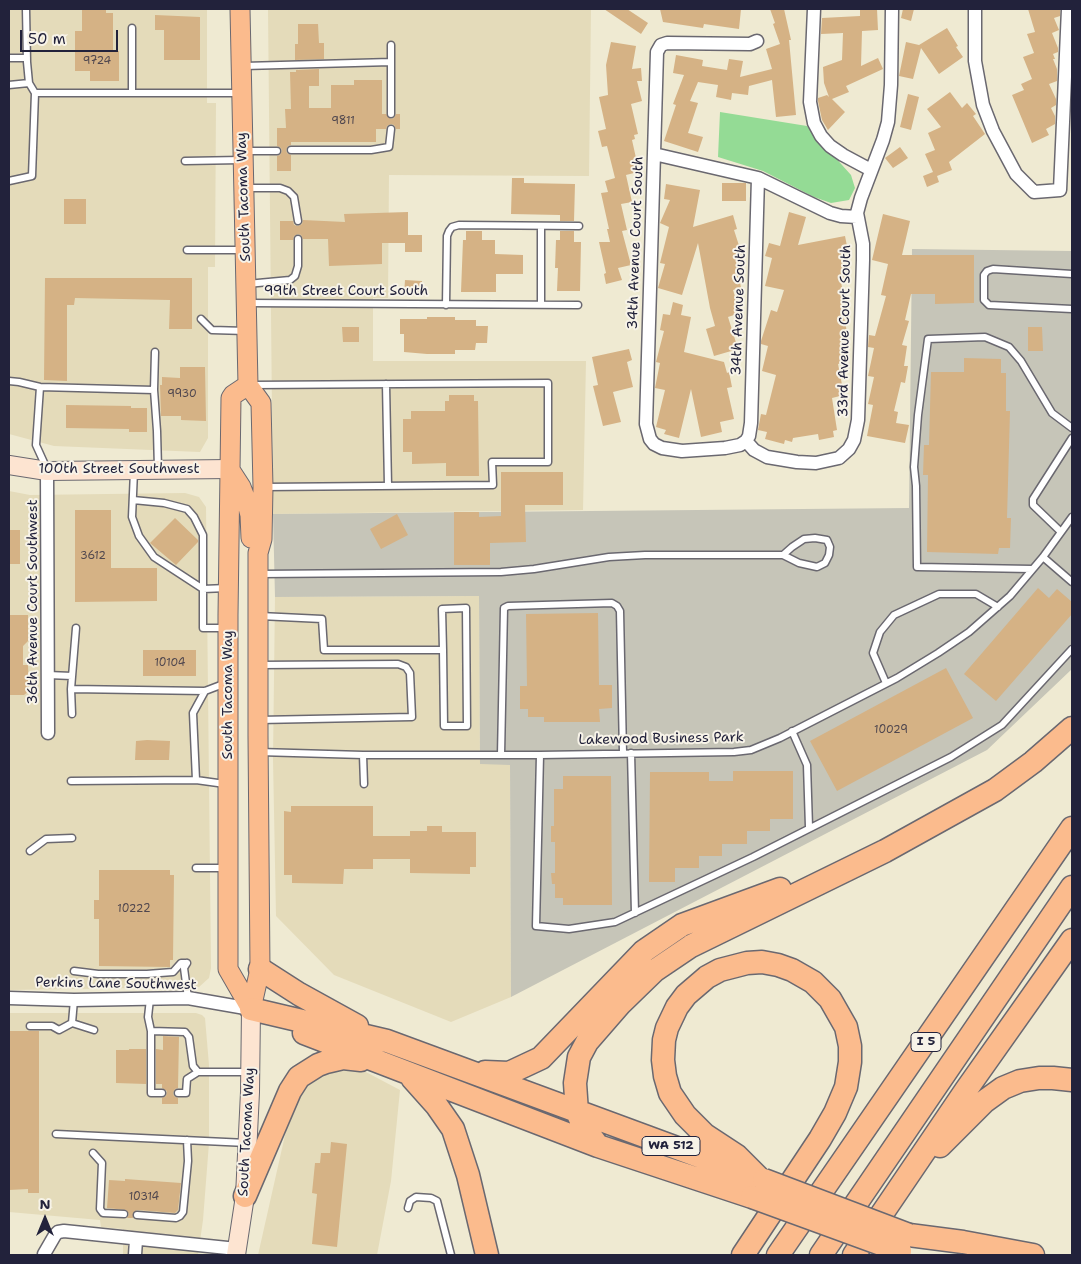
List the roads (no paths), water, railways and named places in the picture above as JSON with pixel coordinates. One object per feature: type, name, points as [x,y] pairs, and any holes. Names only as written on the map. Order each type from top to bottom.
[{"type":"highway","points":[[598,1146],[584,1127],[578,1112],[575,1083],[579,1057],[587,1042],[620,1004],[654,971],[691,946],[886,851],[994,790],[1033,762],[1072,728]]},
{"type":"highway","name":"I 5","points":[[778,1255],[1072,828]]},
{"type":"highway","points":[[472,1072],[509,1073],[541,1058],[644,950],[682,925],[886,851]]},
{"type":"highway","name":"I 5","points":[[821,1255],[1072,887]]},
{"type":"highway","points":[[854,1255],[966,1090],[1072,940]]},
{"type":"highway","points":[[744,1255],[835,1114],[846,1087],[850,1062],[850,1046],[846,1027],[830,999],[814,982],[778,965],[747,962],[720,970],[707,977],[686,995],[667,1028],[663,1060],[664,1076],[670,1093],[685,1115],[705,1135],[737,1156],[758,1185]]},
{"type":"highway","points":[[260,969],[299,994],[387,1042]]},
{"type":"highway","name":"WA 512","points":[[252,1008],[302,1032],[377,1062],[598,1146],[758,1185]]},
{"type":"highway","name":"WA 512","points":[[252,1008],[387,1042],[578,1112],[758,1185],[907,1249],[960,1255]]},
{"type":"highway","points":[[245,1196],[290,1091],[299,1077],[318,1065],[343,1058],[377,1062]]},
{"type":"highway","points":[[408,1073],[438,1106],[453,1129],[468,1176],[487,1255]]},
{"type":"highway","points":[[909,1176],[985,1101],[998,1091],[1020,1081],[1039,1078],[1072,1080]]},
{"type":"highway","points":[[907,1249],[963,1242],[1033,1255]]},
{"type":"main road","name":"South Tacoma Way","points":[[236,1252],[245,1196],[252,1008],[260,969],[258,553],[262,540],[263,487],[261,403],[248,385],[240,9]]},
{"type":"main road","name":"South Tacoma Way","points":[[248,385],[231,398],[228,588],[228,969],[252,1008]]},
{"type":"main road","name":"100th Street Southwest","points":[[9,465],[48,471],[230,469]]},
{"type":"main road","points":[[230,469],[241,487],[246,500],[250,515],[251,541],[258,553]]},
{"type":"street","points":[[814,9],[810,102],[814,123],[821,136],[830,146],[872,170]]},
{"type":"street","name":"33rd Avenue Court South","points":[[746,441],[754,450],[767,457],[816,463],[839,458],[849,449],[857,431],[863,253],[857,217],[861,198],[886,133],[889,116],[892,9]]},
{"type":"street","points":[[975,9],[974,43],[976,75],[983,105],[993,131],[1016,174],[1034,192],[1060,190],[1068,9]]},
{"type":"street","name":"34th Avenue Court South","points":[[746,441],[730,448],[682,451],[662,448],[652,441],[647,433],[646,417],[656,54],[660,46],[667,43],[750,44],[757,41]]},
{"type":"street","points":[[654,154],[758,178],[830,213],[857,217]]},
{"type":"street","name":"34th Avenue South","points":[[746,441],[750,435],[751,423],[758,178]]},
{"type":"street","name":"36th Avenue Court Southwest","points":[[48,471],[48,732]]},
{"type":"street","name":"Perkins Lane Southwest","points":[[9,998],[74,1000],[188,998],[252,1008]]},
{"type":"street","points":[[44,1255],[55,1235],[58,1232],[64,1231],[236,1252]]},
{"type":"street","points":[[135,1255],[136,1240]]},
{"type":"lane","points":[[9,182],[32,176],[35,93],[29,83],[26,9]]},
{"type":"lane","points":[[132,28],[132,93]]},
{"type":"lane","points":[[391,45],[391,114]]},
{"type":"lane","points":[[9,58],[27,58]]},
{"type":"lane","points":[[240,66],[391,62]]},
{"type":"lane","points":[[9,85],[29,83]]},
{"type":"lane","points":[[35,93],[241,93]]},
{"type":"lane","points":[[291,150],[371,150],[389,147],[391,129]]},
{"type":"lane","points":[[185,161],[277,151]]},
{"type":"lane","points":[[243,188],[280,188],[288,191],[294,197],[298,220]]},
{"type":"lane","name":"99th Street Court South","points":[[446,304],[447,236],[448,231],[452,227],[459,225],[541,226]]},
{"type":"lane","points":[[541,305],[541,226],[579,226]]},
{"type":"lane","points":[[246,294],[290,280],[295,276],[298,266],[298,240]]},
{"type":"lane","points":[[187,250],[246,250]]},
{"type":"lane","points":[[1072,274],[993,269],[987,271],[984,275],[984,300],[989,305],[1072,308]]},
{"type":"lane","name":"99th Street Court South","points":[[246,294],[446,304],[578,305]]},
{"type":"lane","points":[[201,319],[212,330],[247,331]]},
{"type":"lane","points":[[1032,569],[917,566],[914,468],[918,415],[928,338],[985,337],[1008,347],[1022,361],[1052,413],[1072,428]]},
{"type":"lane","points":[[155,352],[154,390],[158,470]]},
{"type":"lane","points":[[9,381],[40,387],[154,390]]},
{"type":"lane","points":[[248,385],[548,383],[548,462],[492,462],[492,485],[263,487]]},
{"type":"lane","points":[[386,384],[388,486]]},
{"type":"lane","points":[[40,387],[36,445],[48,471]]},
{"type":"lane","points":[[1061,532],[1033,506],[1033,499],[1072,438]]},
{"type":"lane","points":[[134,471],[132,517],[139,536],[154,557],[202,589],[228,588]]},
{"type":"lane","points":[[133,500],[164,503],[188,509],[203,535],[203,628],[228,628]]},
{"type":"lane","name":"Lakewood Business Park","points":[[258,752],[363,755],[540,755],[745,751],[769,744],[886,683],[938,653],[969,632],[998,607],[1043,557],[1072,517]]},
{"type":"lane","points":[[258,574],[501,572],[534,569],[609,557],[646,555],[783,555],[799,563],[818,567],[825,563],[830,547],[826,540],[804,539],[783,555]]},
{"type":"lane","points":[[1043,557],[1072,582]]},
{"type":"lane","points":[[886,683],[872,653],[880,632],[894,615],[940,594],[976,594],[998,607]]},
{"type":"lane","points":[[501,755],[504,608],[508,606],[612,603],[618,606],[620,611],[622,753]]},
{"type":"lane","points":[[466,608],[467,726],[444,726],[443,650],[442,609],[466,608]]},
{"type":"lane","points":[[258,616],[322,619],[324,650],[443,650]]},
{"type":"lane","points":[[72,714],[71,689],[76,628]]},
{"type":"lane","points":[[540,755],[536,926],[569,929],[615,922],[753,857],[951,756],[1002,725],[1072,648]]},
{"type":"lane","points":[[258,665],[398,664],[406,667],[410,673],[412,717],[258,720]]},
{"type":"lane","points":[[48,675],[72,676]]},
{"type":"lane","points":[[71,689],[205,691],[229,682]]},
{"type":"lane","points":[[196,780],[193,713],[205,691]]},
{"type":"lane","points":[[792,731],[807,765],[809,827]]},
{"type":"lane","points":[[631,753],[635,912]]},
{"type":"lane","points":[[363,755],[364,784]]},
{"type":"lane","points":[[71,781],[196,780],[228,784]]},
{"type":"lane","points":[[30,851],[46,839],[72,838]]},
{"type":"lane","points":[[196,868],[229,868]]},
{"type":"lane","points":[[74,971],[98,974],[147,974],[173,972],[181,963],[188,963],[184,968],[188,998]]},
{"type":"lane","points":[[150,998],[148,1017],[151,1031],[151,1093],[162,1093]]},
{"type":"lane","points":[[72,1023],[74,1000]]},
{"type":"lane","points":[[30,1026],[52,1026],[59,1030],[72,1023],[94,1030]]},
{"type":"lane","points":[[151,1031],[185,1032],[189,1037],[193,1066],[198,1072]]},
{"type":"lane","points":[[178,1093],[186,1093],[187,1079],[198,1072],[250,1072]]},
{"type":"lane","points":[[56,1134],[248,1143]]},
{"type":"lane","points":[[137,1215],[176,1218],[183,1212],[188,1161],[187,1140]]},
{"type":"lane","points":[[93,1153],[102,1164],[100,1209],[103,1212],[124,1214]]},
{"type":"lane","points":[[408,1208],[410,1201],[416,1197],[431,1198],[437,1201],[452,1255]]}]
